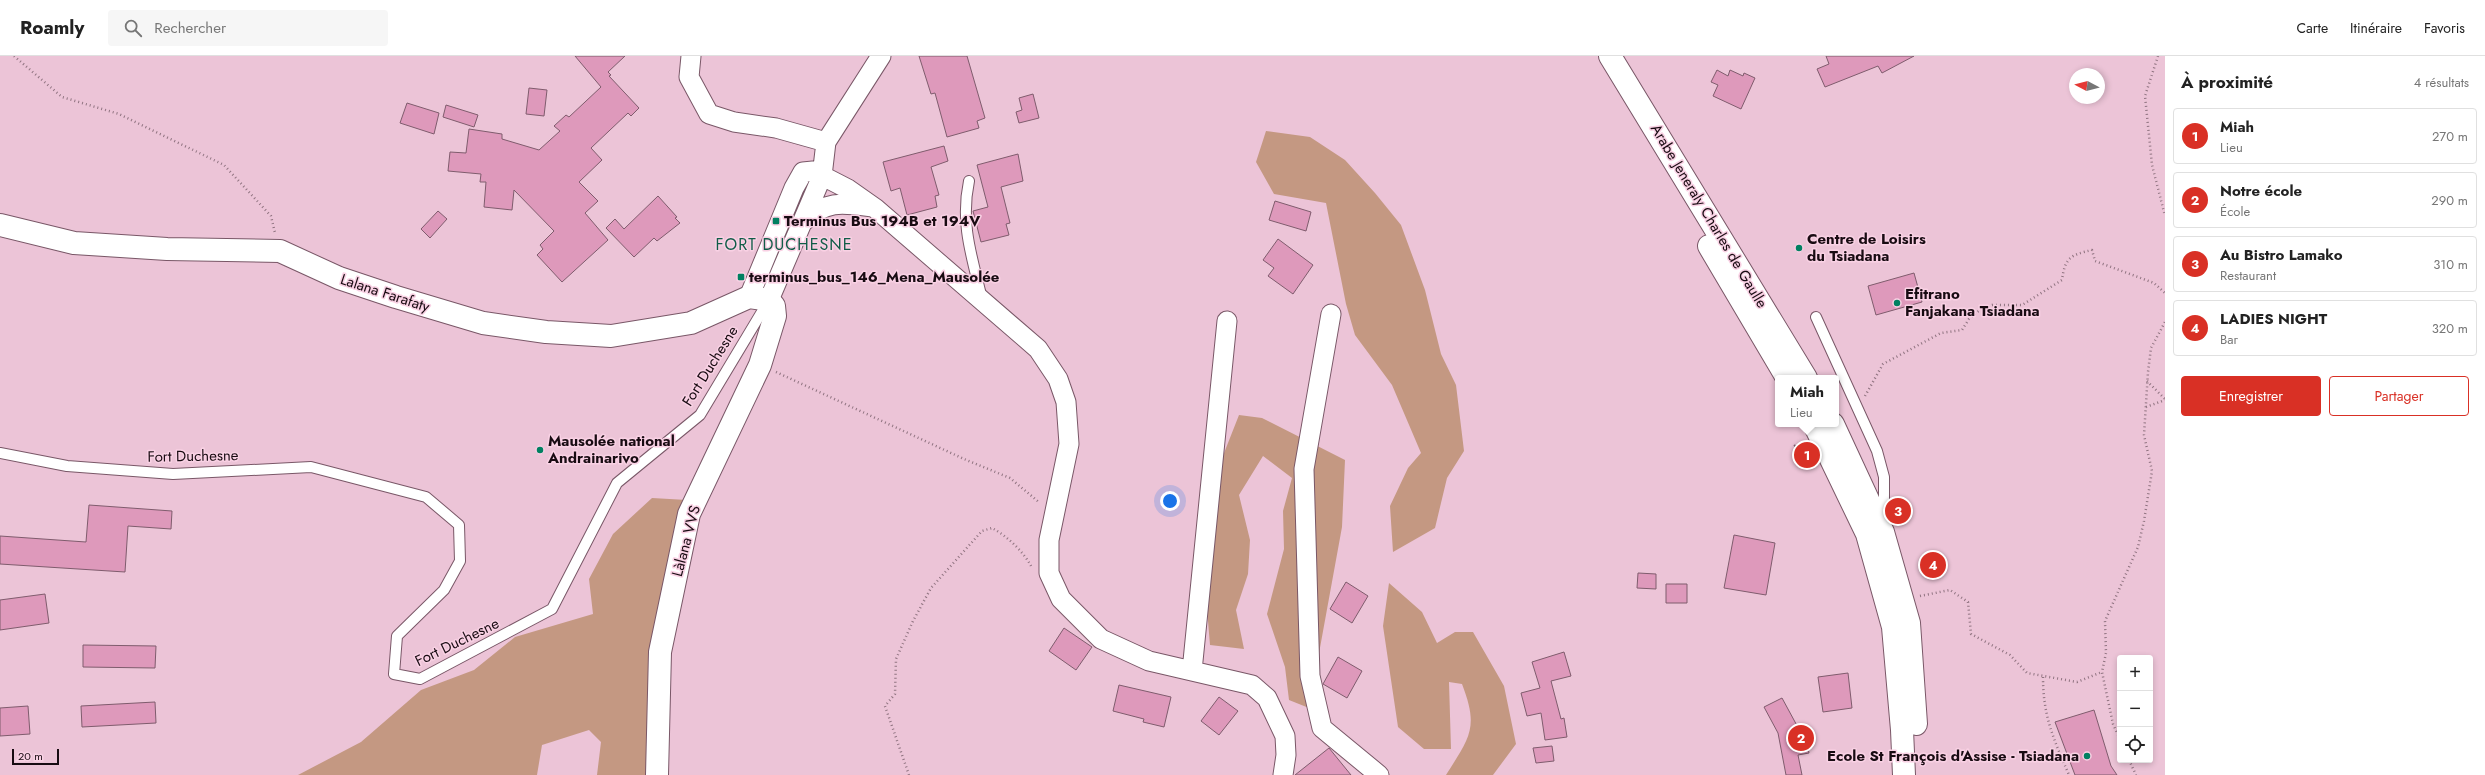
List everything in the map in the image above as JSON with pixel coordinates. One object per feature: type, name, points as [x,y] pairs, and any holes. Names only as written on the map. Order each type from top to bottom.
[{"type":"street","points":[[691,56],[689,77],[709,114],[734,122],[776,128],[826,142]]},
{"type":"street","points":[[759,299],[802,223],[822,176],[826,142],[880,56]]},
{"type":"street","name":"Arabe Jeneraly Charles de Gaulle","points":[[1593,56],[1629,111],[1785,375]]},
{"type":"street","name":"Arabe Jeneraly Charles de Gaulle","points":[[1610,56],[1804,375]]},
{"type":"street","points":[[759,299],[794,188],[804,172],[813,170],[848,189],[875,208],[1038,348],[1058,379],[1066,402],[1069,444],[1049,540],[1049,573],[1061,600],[1101,639],[1149,662],[1252,685],[1267,698],[1285,736],[1286,755],[1283,775]]},
{"type":"street","points":[[802,223],[813,212],[825,206],[848,204],[875,208]]},
{"type":"street","name":"Lalana Farafaty","points":[[0,225],[74,243],[167,249],[280,251],[339,278],[396,297],[483,323],[546,332],[612,336],[691,323],[759,299]]},
{"type":"street","name":"Làlana VVS","points":[[657,775],[660,652],[690,514],[760,365],[775,316],[774,306],[759,299]]},
{"type":"street","points":[[1331,314],[1304,469],[1310,676],[1322,728],[1378,775]]},
{"type":"street","points":[[1192,672],[1227,321]]},
{"type":"street","points":[[1815,427],[1867,534],[1893,626],[1902,730],[1904,775]]},
{"type":"street","points":[[1834,427],[1883,532],[1909,622],[1913,661],[1918,775]]},
{"type":"lane","points":[[969,181],[965,203],[966,235],[983,301]]},
{"type":"lane","name":"Fort Duchesne","points":[[0,453],[67,466],[172,474],[311,467],[426,497],[459,526],[460,561],[444,590],[397,636],[394,674],[420,679],[552,610],[617,483],[700,415],[759,299]]},
{"type":"lane","points":[[1816,316],[1878,451],[1884,477],[1883,532]]},
{"type":"path","points":[[14,56],[62,97],[119,114],[224,165],[272,216],[280,251]]},
{"type":"path","points":[[2158,56],[2145,96],[2152,165],[2165,216]]},
{"type":"path","points":[[1858,409],[1882,364],[1941,333],[1962,330],[1969,319],[1981,309],[1992,305],[2022,305],[2062,280],[2068,260],[2074,255],[2092,250],[2095,262],[2154,283],[2165,293]]},
{"type":"path","points":[[2117,732],[2102,672],[2106,654],[2105,621],[2138,547],[2152,471],[2144,435],[2147,381],[2151,348],[2165,322]]},
{"type":"path","points":[[760,365],[964,459],[1010,478],[1042,505]]},
{"type":"path","points":[[2146,408],[2165,400],[2147,381]]},
{"type":"path","points":[[909,775],[884,706],[895,694],[896,659],[931,588],[982,531],[992,528],[1002,533],[1027,558],[1033,571]]},
{"type":"path","points":[[1902,597],[1935,595],[1950,590],[1968,602],[1971,634],[2010,655],[2027,673],[2042,677],[2077,682],[2102,672]]},
{"type":"path","points":[[2042,677],[2042,694],[2048,727],[2069,775]]},
{"type":"path","points":[[2130,763],[2136,775]]},
{"type":"shaded area","points":[[1266,131],[1310,137],[1345,160],[1401,225],[1425,290],[1441,354],[1456,385],[1464,451],[1447,478],[1435,528],[1393,552],[1390,506],[1408,468],[1421,453],[1392,385],[1355,335],[1346,304],[1326,203],[1274,194],[1256,162]]},
{"type":"shaded area","points":[[1239,415],[1262,418],[1345,460],[1342,527],[1309,708],[1289,700],[1285,667],[1267,614],[1284,549],[1283,511],[1292,478],[1263,456],[1239,495],[1250,540],[1248,574],[1236,610],[1244,649],[1210,645],[1205,585],[1215,476]]},
{"type":"shaded area","points":[[652,498],[687,500],[651,775],[597,775],[601,742],[589,730],[542,745],[537,775],[298,775],[361,742],[421,690],[474,670],[515,637],[593,614],[589,579],[613,534]]},
{"type":"shaded area","points":[[1389,583],[1422,612],[1437,643],[1455,632],[1473,632],[1504,686],[1516,744],[1493,775],[1446,775],[1466,741],[1471,722],[1470,711],[1462,684],[1449,682],[1451,749],[1424,749],[1398,727],[1383,626]]},
{"type":"building","points":[[575,56],[625,56],[608,72],[611,75],[609,76],[639,108],[631,116],[628,113],[591,148],[602,160],[579,182],[598,201],[585,213],[608,240],[562,282],[537,255],[543,249],[540,245],[554,231],[514,190],[512,210],[484,207],[486,182],[480,182],[481,174],[448,171],[450,152],[466,153],[469,129],[502,134],[502,139],[539,150],[560,131],[554,126],[566,115],[569,117],[601,87]]},
{"type":"building","points":[[919,56],[967,56],[985,118],[977,121],[979,128],[947,137],[935,93],[931,94]]},
{"type":"building","points":[[1826,56],[1914,56],[1882,73],[1878,66],[1825,87],[1817,69],[1829,64]]},
{"type":"building","points":[[1717,70],[1728,76],[1730,70],[1743,76],[1744,73],[1755,78],[1741,109],[1713,96],[1718,85],[1711,82]]},
{"type":"building","points":[[529,88],[547,90],[544,116],[526,114]]},
{"type":"building","points":[[1033,94],[1039,118],[1019,123],[1016,112],[1022,110],[1019,98]]},
{"type":"building","points":[[407,103],[439,113],[434,134],[400,123]]},
{"type":"building","points":[[446,105],[478,115],[474,127],[443,117]]},
{"type":"building","points":[[944,146],[948,161],[931,167],[939,195],[935,196],[937,207],[907,215],[900,188],[891,191],[883,162]]},
{"type":"building","points":[[1018,154],[1023,181],[1001,187],[1010,223],[1006,224],[1009,235],[981,242],[973,211],[988,207],[977,165]]},
{"type":"building","points":[[658,196],[677,217],[675,218],[680,223],[657,241],[654,238],[634,257],[606,228],[615,219],[624,229]]},
{"type":"building","points":[[1275,201],[1311,212],[1306,231],[1269,220]]},
{"type":"building","points":[[438,211],[447,219],[430,238],[421,229]]},
{"type":"building","points":[[1278,239],[1313,265],[1293,294],[1268,276],[1274,268],[1263,260]]},
{"type":"building","points":[[1914,273],[1922,302],[1876,315],[1868,286]]},
{"type":"building","points":[[1794,445],[1813,450],[1817,460],[1803,468]]},
{"type":"building","points":[[89,505],[172,511],[171,529],[128,526],[125,572],[0,564],[0,536],[86,542]]},
{"type":"building","points":[[1734,535],[1775,543],[1766,595],[1724,588]]},
{"type":"building","points":[[1638,573],[1656,574],[1656,589],[1637,588]]},
{"type":"building","points":[[1346,582],[1368,596],[1352,623],[1330,609]]},
{"type":"building","points":[[1666,584],[1687,584],[1687,603],[1666,603]]},
{"type":"building","points":[[45,594],[49,623],[0,630],[0,600]]},
{"type":"building","points":[[1064,628],[1092,647],[1076,670],[1049,651]]},
{"type":"building","points":[[83,645],[156,646],[155,668],[83,667]]},
{"type":"building","points":[[1564,652],[1571,676],[1551,681],[1561,719],[1564,718],[1567,737],[1545,740],[1541,713],[1527,716],[1521,693],[1540,688],[1532,662]]},
{"type":"building","points":[[1338,657],[1362,671],[1347,698],[1323,684]]},
{"type":"building","points":[[1848,673],[1852,708],[1823,712],[1818,677]]},
{"type":"building","points":[[1119,685],[1171,697],[1164,727],[1143,722],[1144,719],[1113,711]]},
{"type":"building","points":[[1219,697],[1238,711],[1219,735],[1201,721]]},
{"type":"building","points":[[1782,698],[1801,733],[1805,732],[1809,753],[1798,755],[1802,775],[1786,775],[1778,733],[1764,707]]},
{"type":"building","points":[[155,702],[156,723],[82,727],[81,706]]},
{"type":"building","points":[[28,706],[30,734],[0,736],[0,708]]},
{"type":"building","points":[[2094,710],[2111,766],[2117,775],[2075,775],[2055,722]]},
{"type":"building","points":[[1552,746],[1554,761],[1536,763],[1533,748]]},
{"type":"building","points":[[1329,748],[1351,775],[1295,775]]},
{"type":"place","name":"Terminus Bus 194B et 194V","points":[[776,221]]},
{"type":"place","name":"Centre de Loisirs du Tsiadana","points":[[1799,248]]},
{"type":"place","name":"terminus_bus_146_Mena_Mausolée","points":[[741,277]]},
{"type":"place","name":"Efitrano Fanjakana Tsiadana","points":[[1897,303]]},
{"type":"place","name":"Mausolée national Andrainarivo","points":[[540,450]]},
{"type":"place","name":"Miah","points":[[1807,455]]},
{"type":"place","name":"Au Bistro Lamako","points":[[1898,511]]},
{"type":"place","name":"LADIES NIGHT","points":[[1933,565]]},
{"type":"place","name":"Notre école","points":[[1801,738]]},
{"type":"place","name":"Ecole St François d'Assise - Tsiadana","points":[[2087,756]]},
{"type":"district","name":"FORT DUCHESNE","points":[[784,244]]}]
